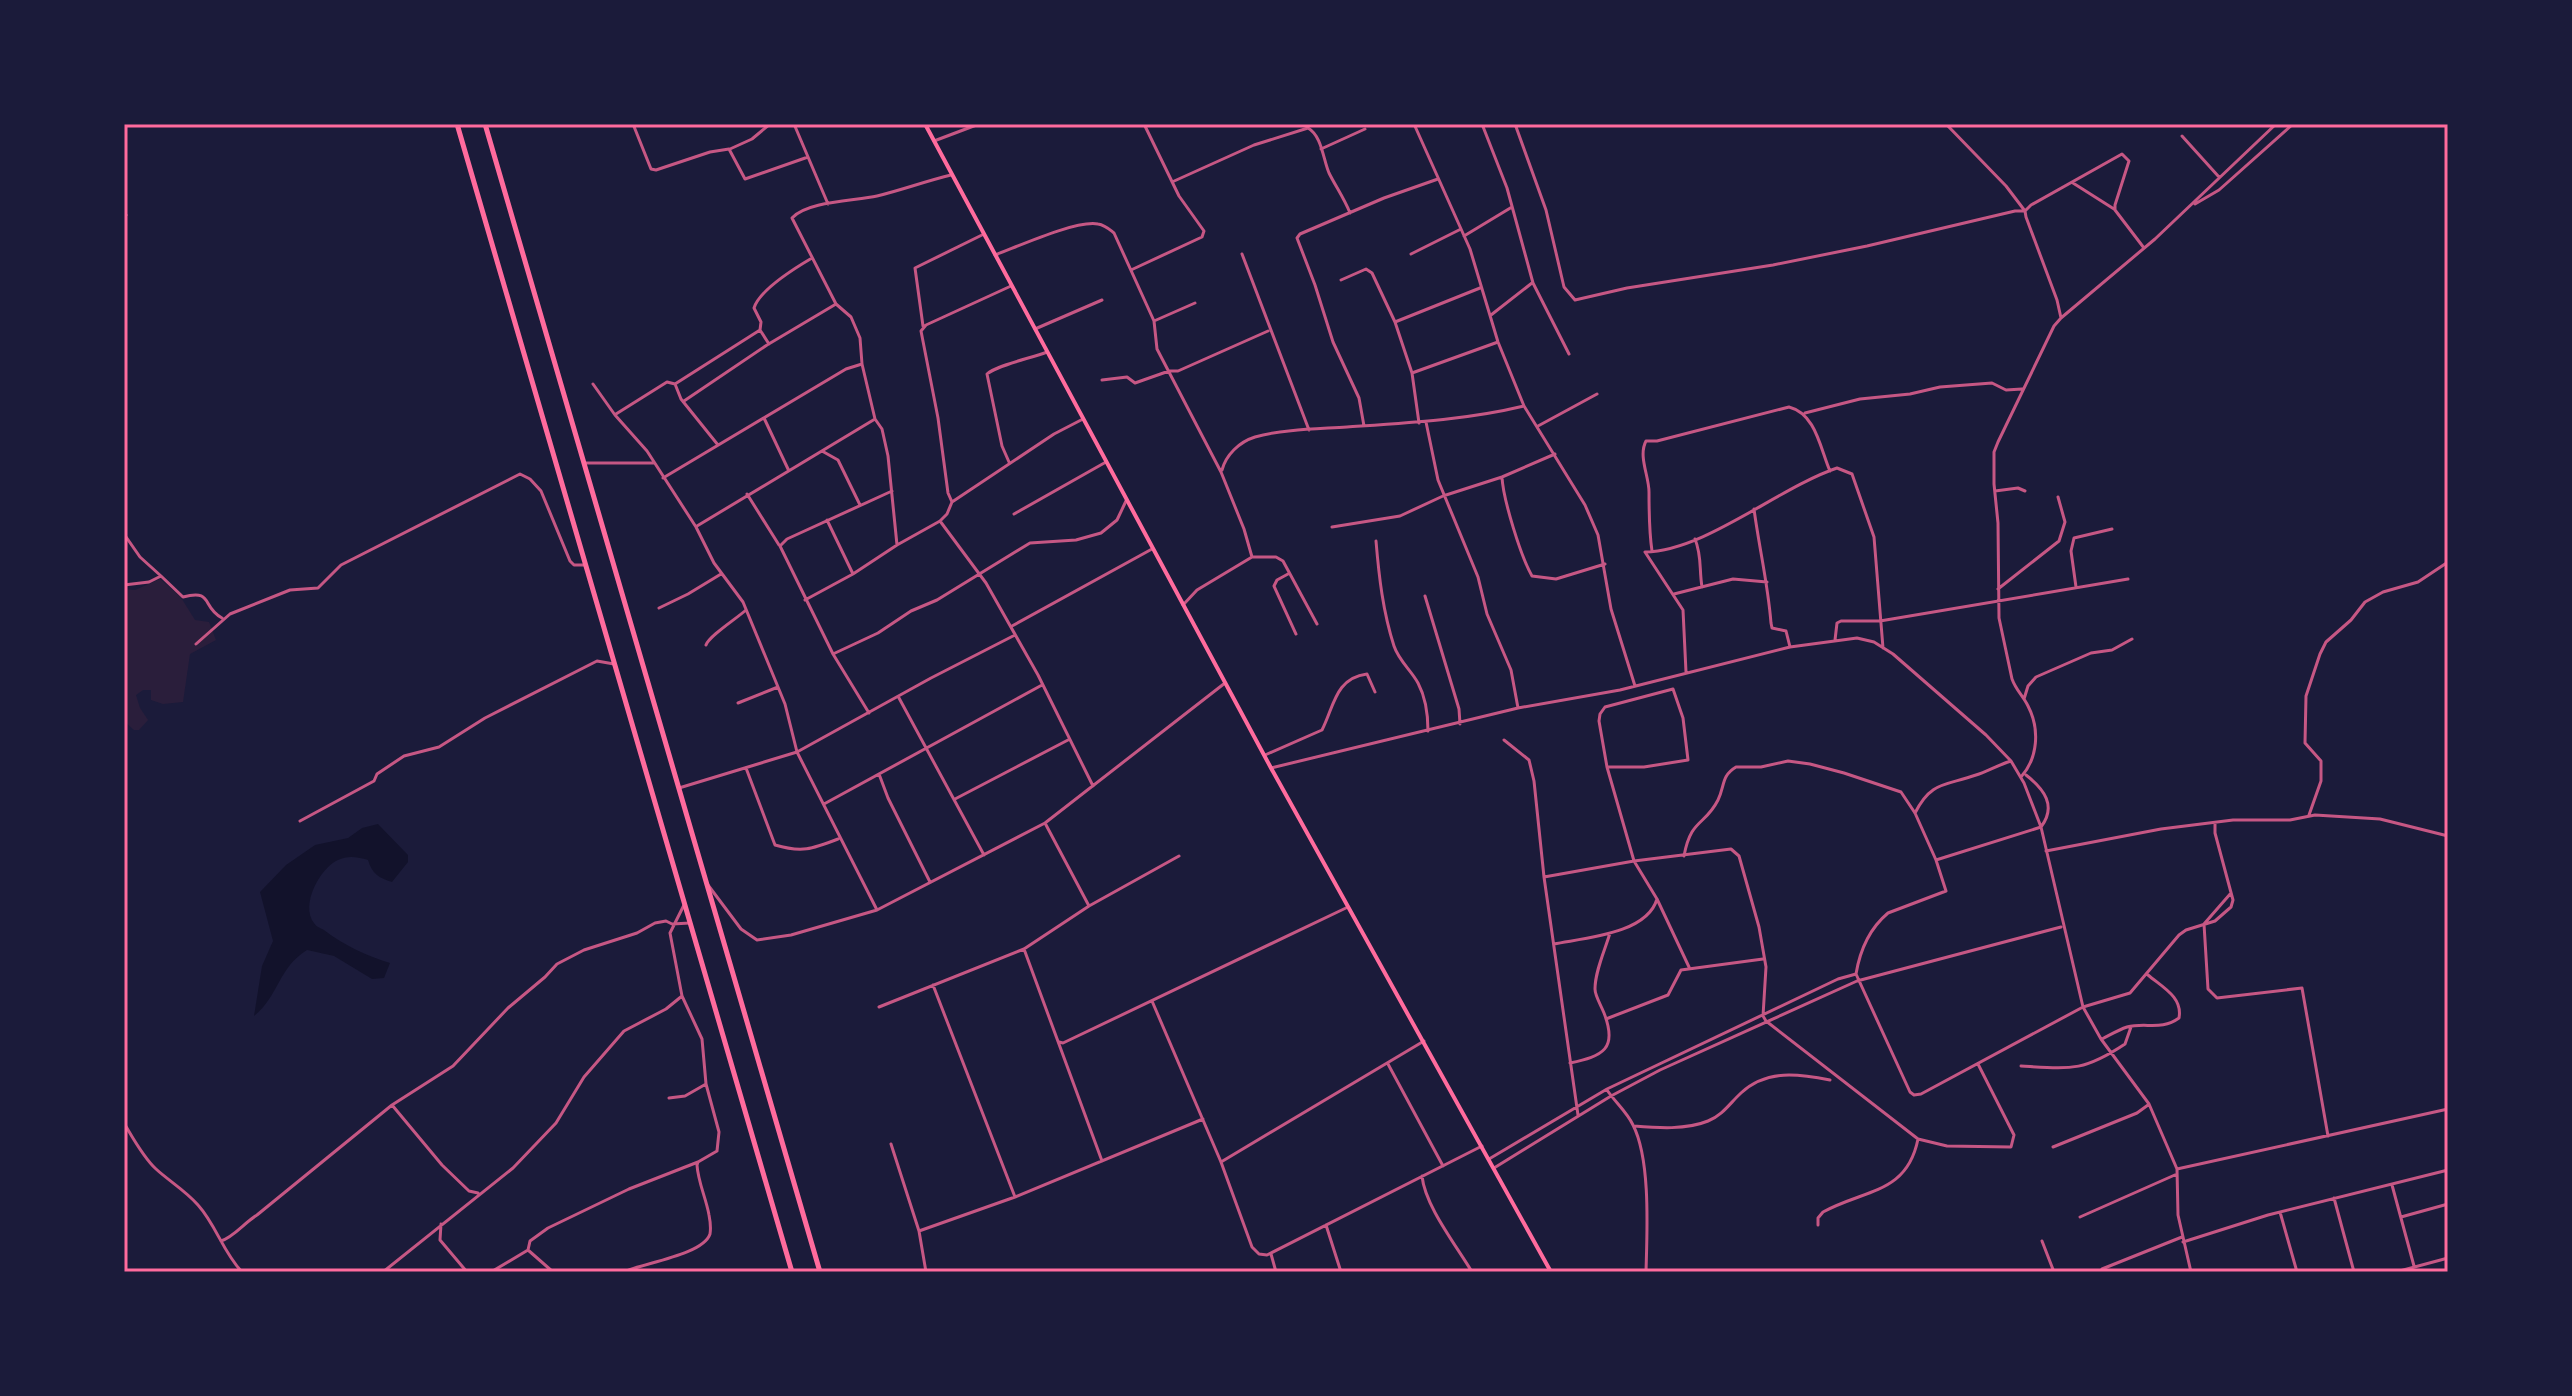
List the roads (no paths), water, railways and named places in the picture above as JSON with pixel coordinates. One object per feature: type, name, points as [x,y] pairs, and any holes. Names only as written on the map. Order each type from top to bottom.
[{"type":"highway","points":[[457,124],[792,1272]]},
{"type":"highway","points":[[485,124],[820,1272]]},
{"type":"highway","points":[[925,124],[1271,768],[1551,1272]]},
{"type":"street","points":[[633,124],[643,153],[651,169],[656,170],[729,149],[752,139],[770,124]]},
{"type":"street","points":[[794,124],[828,204]]},
{"type":"street","points":[[934,141],[979,124]]},
{"type":"street","points":[[1131,270],[1203,235],[1201,225],[1184,206],[1144,124]]},
{"type":"street","points":[[1414,124],[1464,236],[1498,342],[1524,406],[1585,505],[1598,535],[1611,609],[1635,686]]},
{"type":"street","points":[[1482,124],[1512,207],[1533,283],[1569,354]]},
{"type":"street","points":[[1515,124],[1546,210],[1564,287],[1575,300],[1627,288],[1773,265],[2025,211],[2119,153],[2129,161],[2115,210]]},
{"type":"street","points":[[1946,124],[2006,186],[2025,211],[2061,318]]},
{"type":"street","points":[[2191,1272],[2178,1215],[2177,1171],[2149,1104],[2101,1039],[2083,1007],[2041,827],[2023,775],[2038,737],[2030,709],[2015,689],[2002,637],[1994,452],[2022,389],[2061,318],[2144,248],[2276,124]]},
{"type":"street","points":[[2191,205],[2219,190],[2293,124]]},
{"type":"street","points":[[1172,182],[1254,145],[1310,126],[1350,213]]},
{"type":"street","points":[[1321,149],[1365,129]]},
{"type":"street","points":[[2182,136],[2219,177]]},
{"type":"street","points":[[729,149],[745,179],[808,157]]},
{"type":"street","points":[[897,545],[886,444],[875,419],[862,364],[860,338],[851,317],[836,304],[792,218],[799,212],[828,204],[872,197],[951,175]]},
{"type":"street","points":[[1364,426],[1359,398],[1333,342],[1297,238],[1384,198],[1438,179]]},
{"type":"street","points":[[2073,183],[2115,210],[2144,248]]},
{"type":"street","points":[[1464,236],[1512,207]]},
{"type":"street","points":[[995,255],[1075,225],[1095,223],[1106,226],[1114,233],[1154,321],[1157,349],[1221,472],[1252,557]]},
{"type":"street","points":[[1411,254],[1461,229]]},
{"type":"street","points":[[952,502],[921,339],[923,327],[915,268],[984,234]]},
{"type":"street","points":[[1242,254],[1309,430]]},
{"type":"street","points":[[769,344],[760,330],[761,322],[754,308],[759,297],[793,269],[812,258]]},
{"type":"street","points":[[1341,280],[1361,270],[1369,270],[1395,322],[1412,373],[1419,423]]},
{"type":"street","points":[[1491,315],[1533,283]]},
{"type":"street","points":[[923,327],[1011,286]]},
{"type":"street","points":[[1395,322],[1481,288]]},
{"type":"street","points":[[1035,329],[1102,300]]},
{"type":"street","points":[[1154,321],[1195,303]]},
{"type":"street","points":[[684,401],[836,304]]},
{"type":"street","points":[[615,415],[667,382],[675,384],[760,330]]},
{"type":"street","points":[[1102,380],[1127,377],[1135,383],[1169,371],[1178,371],[1270,330]]},
{"type":"street","points":[[1412,373],[1498,342]]},
{"type":"street","points":[[1010,463],[1002,446],[987,374],[995,368],[1047,352]]},
{"type":"street","points":[[663,478],[846,369],[862,364]]},
{"type":"street","points":[[1174,382],[1178,371]]},
{"type":"street","points":[[1652,551],[1644,442],[1789,407],[1805,413],[1860,399],[1952,386],[1992,383],[2006,390],[2022,389]]},
{"type":"street","points":[[593,384],[615,415],[644,447],[746,610],[778,687],[797,752],[877,910]]},
{"type":"street","points":[[675,384],[684,401],[718,445]]},
{"type":"street","points":[[1538,426],[1597,394]]},
{"type":"street","points":[[1221,472],[1227,456],[1254,438],[1309,430],[1419,423],[1524,406]]},
{"type":"street","points":[[1805,413],[1830,471]]},
{"type":"street","points":[[764,418],[788,469]]},
{"type":"street","points":[[696,527],[875,419]]},
{"type":"street","points":[[805,600],[940,521],[952,502],[1054,434],[1083,419]]},
{"type":"street","points":[[1426,422],[1443,496],[1468,548],[1487,614],[1511,670],[1518,708]]},
{"type":"street","points":[[820,450],[838,460],[860,505]]},
{"type":"street","points":[[1332,527],[1400,516],[1443,496],[1502,477],[1555,454]]},
{"type":"street","points":[[1014,514],[1106,462]]},
{"type":"street","points":[[584,463],[654,463]]},
{"type":"street","points":[[1686,672],[1684,614],[1645,552],[1677,547],[1837,468],[1849,471],[1858,486],[1874,537],[1883,648]]},
{"type":"street","points":[[196,644],[223,619],[290,590],[313,591],[341,565],[520,474],[537,484],[570,561],[574,565],[585,565]]},
{"type":"street","points":[[1502,477],[1507,506],[1525,565],[1532,576],[1556,579],[1605,564]]},
{"type":"street","points":[[1995,491],[2018,488],[2025,491]]},
{"type":"street","points":[[780,546],[787,539],[892,491]]},
{"type":"street","points":[[747,494],[780,546],[833,654],[870,714]]},
{"type":"street","points":[[1998,589],[2059,541],[2065,522],[2058,497]]},
{"type":"street","points":[[833,654],[937,600],[1030,543],[1076,540],[1101,533],[1117,520],[1126,499]]},
{"type":"street","points":[[1754,508],[1772,628],[1786,631],[1790,647]]},
{"type":"street","points":[[827,520],[853,574]]},
{"type":"street","points":[[940,521],[979,574],[1011,627],[1093,786]]},
{"type":"street","points":[[2063,533],[2074,538],[2112,529]]},
{"type":"street","points":[[124,534],[140,557],[183,597],[197,593],[204,597],[214,614],[223,619]]},
{"type":"street","points":[[2074,538],[2071,551],[2076,587]]},
{"type":"street","points":[[1695,539],[1701,554],[1698,564],[1702,587]]},
{"type":"street","points":[[1376,541],[1382,601],[1394,646],[1418,682],[1427,711],[1428,731]]},
{"type":"street","points":[[1011,627],[1152,549]]},
{"type":"street","points":[[1183,605],[1201,587],[1252,557],[1279,558],[1317,624]]},
{"type":"street","points":[[2309,815],[2321,781],[2321,761],[2305,743],[2306,696],[2326,642],[2351,620],[2365,602],[2383,592],[2418,582],[2448,562]]},
{"type":"street","points":[[1289,573],[1277,580],[1274,586],[1296,634]]},
{"type":"street","points":[[659,608],[721,574]]},
{"type":"street","points":[[124,585],[149,582],[161,576]]},
{"type":"street","points":[[1674,594],[1739,579],[1767,582]]},
{"type":"street","points":[[1835,640],[1837,623],[1841,621],[1880,621],[2128,579]]},
{"type":"street","points":[[1425,596],[1459,709],[1460,724]]},
{"type":"street","points":[[706,645],[709,638],[727,628],[746,610]]},
{"type":"street","points":[[679,788],[797,752],[1015,635]]},
{"type":"street","points":[[1271,768],[1518,708],[1635,686],[1790,647],[1857,638],[1883,648],[1917,673],[1986,735],[2023,775],[2041,787],[2047,799],[2049,813],[2041,827],[1936,860]]},
{"type":"street","points":[[2024,699],[2028,686],[2036,677],[2091,653],[2112,650],[2132,639]]},
{"type":"street","points":[[300,821],[368,784],[404,756],[439,747],[485,718],[597,661],[614,664]]},
{"type":"street","points":[[1265,755],[1322,730],[1333,701],[1349,679],[1367,674],[1375,692]]},
{"type":"street","points":[[706,884],[724,903],[741,929],[757,940],[791,935],[877,910],[1045,823],[1225,683]]},
{"type":"street","points":[[824,804],[1042,685]]},
{"type":"street","points":[[738,703],[778,687]]},
{"type":"street","points":[[1607,767],[1644,767],[1688,760],[1683,718],[1673,689],[1605,707],[1599,721],[1607,767],[1634,861],[1657,899],[1689,967]]},
{"type":"street","points":[[899,698],[984,855]]},
{"type":"street","points":[[955,799],[1068,740]]},
{"type":"street","points":[[1504,740],[1529,760],[1534,781],[1544,877],[1578,1115]]},
{"type":"street","points":[[1684,856],[1690,832],[1718,801],[1723,780],[1736,767],[1761,767],[1788,761],[1844,773],[1901,792],[1915,813],[1946,891],[1888,913],[1881,919],[1864,944],[1856,974],[1914,1095],[2083,1007],[2130,993],[2179,935],[2215,921],[2228,911],[2233,900],[2215,823]]},
{"type":"street","points":[[1915,813],[1923,797],[1942,783],[1978,775],[2011,761]]},
{"type":"street","points":[[746,768],[775,845],[794,851],[810,850],[839,839]]},
{"type":"street","points":[[879,774],[930,882]]},
{"type":"street","points":[[2046,851],[2161,829],[2290,820],[2309,815],[2369,818],[2448,836]]},
{"type":"street","points":[[1045,823],[1089,906]]},
{"type":"street","points":[[1544,877],[1634,861],[1731,849],[1739,856],[1759,927],[1766,967],[1763,1016],[1766,1021],[1918,1139],[1947,1146],[2011,1147],[2014,1135],[1978,1064]]},
{"type":"street","points":[[879,1007],[1024,949],[1089,906],[1179,856]]},
{"type":"street","points":[[2231,893],[2204,924],[2208,989],[2217,998],[2302,988],[2328,1136]]},
{"type":"street","points":[[1554,944],[1610,933],[1648,917],[1657,899]]},
{"type":"street","points":[[491,1272],[528,1250],[530,1241],[548,1228],[717,1151],[719,1132],[706,1084],[702,1039],[682,996],[670,933],[672,924],[685,905]]},
{"type":"street","points":[[1061,1044],[1349,906]]},
{"type":"street","points":[[221,1241],[228,1239],[392,1105],[453,1066],[508,1008],[557,964],[584,950],[637,933],[655,923],[690,923]]},
{"type":"street","points":[[1494,1168],[1611,1096],[1857,981],[2063,926]]},
{"type":"street","points":[[1570,1063],[1602,1053],[1609,1040],[1606,1019],[1595,991],[1610,933]]},
{"type":"street","points":[[1024,949],[1102,1161]]},
{"type":"street","points":[[1606,1019],[1668,995],[1681,970],[1763,959]]},
{"type":"street","points":[[1489,1159],[1607,1089],[1838,979],[1856,974]]},
{"type":"street","points":[[2101,1039],[2131,1027],[2156,1028],[2179,1018],[2180,1006],[2175,997],[2148,975]]},
{"type":"street","points":[[933,985],[1015,1197]]},
{"type":"street","points":[[383,1272],[513,1168],[556,1123],[584,1077],[624,1031],[666,1009],[682,996]]},
{"type":"street","points":[[1152,1001],[1221,1162],[1252,1247],[1263,1255],[1271,1254],[1482,1146]]},
{"type":"street","points":[[2021,1066],[2085,1067],[2125,1044],[2131,1027]]},
{"type":"street","points":[[1221,1162],[1424,1041]]},
{"type":"street","points":[[1387,1063],[1443,1166]]},
{"type":"street","points":[[1634,1126],[1694,1125],[1711,1120],[1728,1109],[1740,1093],[1756,1081],[1778,1075],[1799,1074],[1830,1080]]},
{"type":"street","points":[[669,1098],[685,1096],[706,1084]]},
{"type":"street","points":[[1607,1089],[1634,1126],[1647,1205],[1646,1272]]},
{"type":"street","points":[[2053,1147],[2137,1113],[2149,1104]]},
{"type":"street","points":[[392,1105],[442,1165],[469,1191],[479,1194]]},
{"type":"street","points":[[2080,1217],[2177,1171],[2448,1109]]},
{"type":"street","points":[[919,1231],[1015,1197],[1203,1119]]},
{"type":"street","points":[[124,1123],[156,1169],[195,1201],[226,1253],[242,1272]]},
{"type":"street","points":[[1818,1225],[1818,1218],[1823,1212],[1884,1188],[1907,1169],[1915,1155],[1918,1139]]},
{"type":"street","points":[[891,1144],[919,1231],[926,1272]]},
{"type":"street","points":[[624,1272],[638,1265],[664,1261],[705,1242],[709,1214],[697,1171],[698,1162]]},
{"type":"street","points":[[2183,1242],[2280,1212],[2448,1170]]},
{"type":"street","points":[[1422,1176],[1430,1201],[1472,1272]]},
{"type":"street","points":[[2392,1185],[2414,1266]]},
{"type":"street","points":[[2334,1198],[2354,1272]]},
{"type":"street","points":[[2401,1217],[2448,1204]]},
{"type":"street","points":[[2280,1212],[2297,1272]]},
{"type":"street","points":[[441,1224],[440,1240],[467,1272]]},
{"type":"street","points":[[1326,1225],[1341,1272]]},
{"type":"street","points":[[2102,1269],[2182,1237]]},
{"type":"street","points":[[2042,1241],[2052,1271]]},
{"type":"street","points":[[528,1250],[553,1272]]},
{"type":"street","points":[[1271,1254],[1276,1272]]},
{"type":"street","points":[[2396,1272],[2448,1258]]}]
